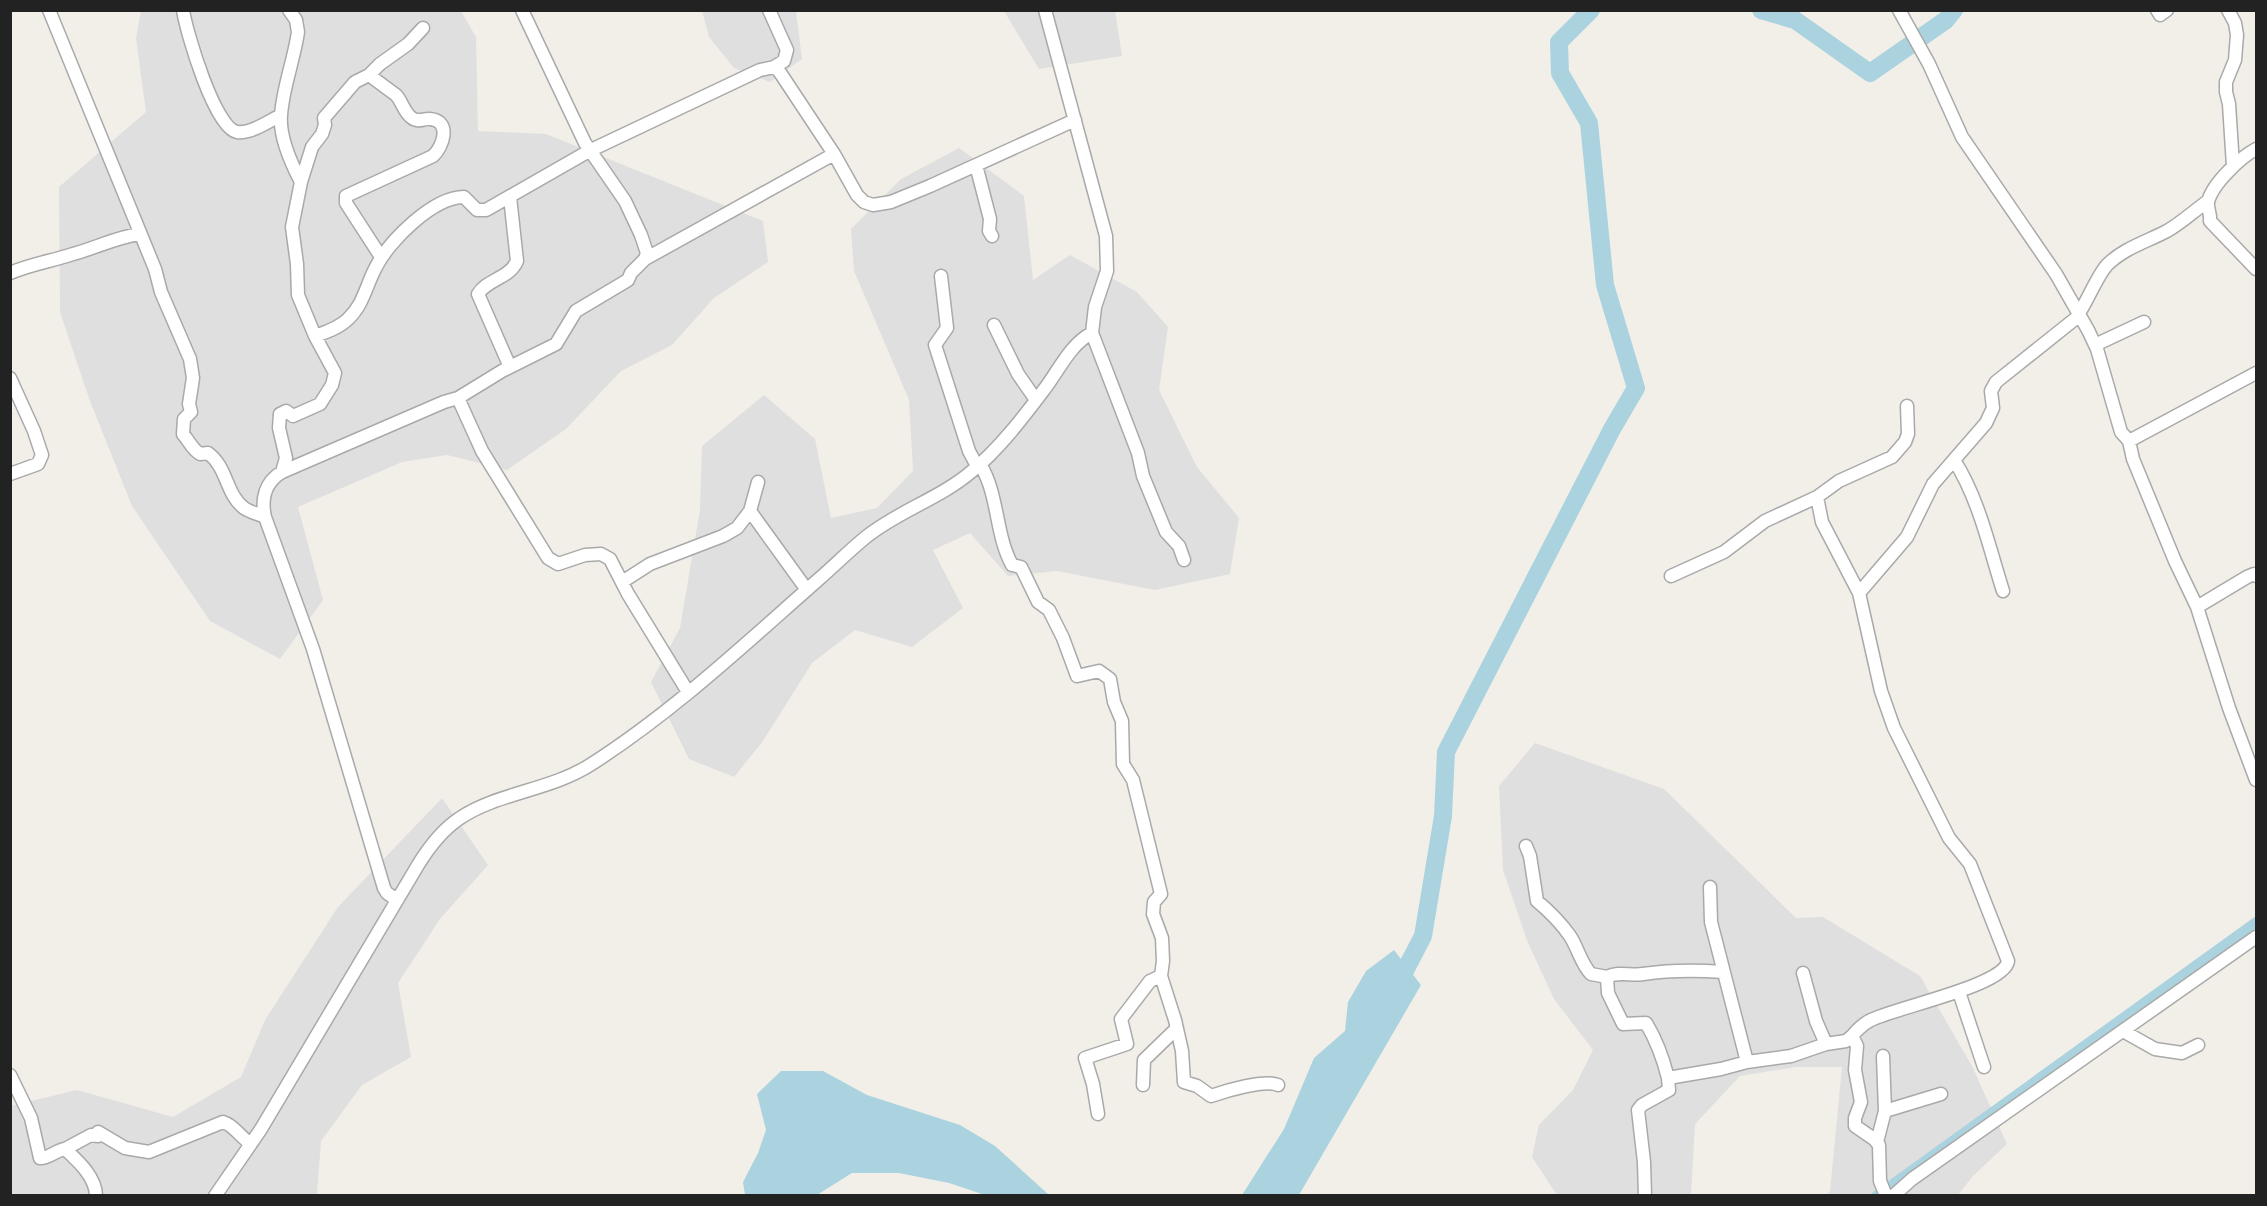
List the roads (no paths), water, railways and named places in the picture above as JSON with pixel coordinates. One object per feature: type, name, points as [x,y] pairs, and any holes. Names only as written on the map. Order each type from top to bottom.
[{"type":"street","points":[[49,10],[155,268],[161,292],[188,351],[193,388],[189,404],[191,412],[184,419],[183,434],[193,449],[200,454],[208,453],[219,463],[235,499],[242,506],[265,517]]},
{"type":"street","points":[[183,10],[189,38],[205,84],[231,130],[242,132],[280,115]]},
{"type":"street","points":[[289,10],[296,20],[298,32],[280,115],[290,159],[301,182]]},
{"type":"street","points":[[522,10],[589,150],[625,201],[645,246],[647,253],[645,259]]},
{"type":"street","points":[[315,336],[340,326],[352,315],[361,302],[381,257],[405,230],[450,199],[464,197],[481,212],[589,150],[784,61],[787,50],[769,10]]},
{"type":"street","points":[[1045,10],[1070,122],[1104,226],[1107,271],[1095,307],[1092,333],[1138,453],[1143,476],[1166,532],[1179,546],[1184,560]]},
{"type":"street","points":[[1899,10],[1929,64],[1962,137],[2056,274],[2095,345],[2121,432],[2129,441],[2133,459],[2197,607],[2229,708],[2256,780]]},
{"type":"street","points":[[2157,10],[2160,15],[2167,10]]},
{"type":"street","points":[[2229,10],[2235,22],[2237,35],[2235,60],[2226,82],[2233,166]]},
{"type":"street","points":[[282,472],[286,458],[279,428],[279,414],[286,411],[293,416],[320,404],[334,379],[334,369],[315,336],[297,295],[297,264],[292,220],[312,147],[322,134],[325,125],[324,118],[355,82],[369,75],[408,44],[423,28]]},
{"type":"street","points":[[774,67],[779,71],[834,154],[857,195],[864,202],[873,206],[891,202],[1070,122]]},
{"type":"street","points":[[369,75],[396,95],[411,118],[416,120],[428,118],[439,123],[444,137],[441,147],[433,156],[346,196],[350,208],[381,257]]},
{"type":"street","points":[[1859,593],[1903,542],[1928,492],[1992,415],[1991,391],[1996,382],[2079,314],[2100,275],[2112,260],[2136,245],[2166,231],[2208,201],[2233,166],[2256,149]]},
{"type":"street","points":[[393,897],[313,649],[265,517],[263,501],[271,480],[282,472],[458,398],[556,344],[576,311],[628,280],[631,273],[645,259],[834,154]]},
{"type":"street","points":[[976,165],[990,219],[989,231],[992,236]]},
{"type":"street","points":[[510,197],[517,261],[504,276],[482,287],[478,294],[510,368]]},
{"type":"street","points":[[2208,201],[2210,221],[2256,268]]},
{"type":"street","points":[[10,273],[34,263],[87,250],[111,240],[140,234]]},
{"type":"street","points":[[941,276],[947,328],[935,345],[976,463],[986,475],[998,515],[1005,553],[1012,565],[1021,567],[1038,602],[1049,610],[1077,675],[1100,671],[1110,679],[1114,702],[1122,722],[1123,764],[1132,780],[1161,894],[1154,902],[1153,914],[1162,938],[1161,976],[1182,1051],[1184,1082],[1197,1086],[1211,1096],[1272,1082],[1278,1085]]},
{"type":"street","points":[[2095,345],[2144,322]]},
{"type":"street","points":[[994,326],[1018,374],[1033,396]]},
{"type":"street","points":[[215,1196],[393,897],[431,845],[459,818],[562,780],[610,751],[804,586],[875,530],[934,497],[976,463],[1074,346],[1092,333]]},
{"type":"street","points":[[2129,441],[2256,373]]},
{"type":"street","points":[[10,378],[34,431],[42,456],[38,464],[10,474]]},
{"type":"street","points":[[458,398],[482,451],[548,558],[558,564],[585,555],[601,554],[610,559],[685,688]]},
{"type":"street","points":[[1671,576],[1724,552],[1765,521],[1817,497],[1839,481],[1896,454],[1908,434],[1907,406]]},
{"type":"street","points":[[1954,460],[1976,505],[2004,591]]},
{"type":"street","points":[[622,582],[661,559],[730,532],[750,511],[758,482]]},
{"type":"street","points":[[1668,1078],[1747,1062],[1791,1056],[1826,1044],[1846,1041],[1861,1026],[1881,1016],[1959,992],[2004,970],[2008,961],[1970,864],[1949,838],[1894,728],[1881,691],[1859,593],[1822,522],[1817,497]]},
{"type":"street","points":[[750,511],[804,586]]},
{"type":"street","points":[[2197,607],[2247,577],[2254,574],[2256,576]]},
{"type":"street","points":[[1526,846],[1530,856],[1537,901],[1550,911],[1570,936],[1587,971],[1591,974],[1607,977],[1611,974],[1642,974],[1655,971],[1723,972]]},
{"type":"street","points":[[1710,886],[1710,916],[1747,1062]]},
{"type":"street","points":[[1893,1196],[1912,1179],[2256,938]]},
{"type":"street","points":[[1803,973],[1816,1021],[1826,1044]]},
{"type":"street","points":[[1098,1114],[1093,1084],[1085,1058],[1127,1044],[1121,1018],[1150,981],[1161,976]]},
{"type":"street","points":[[1607,977],[1608,993],[1623,1024],[1646,1023],[1654,1035],[1668,1078],[1669,1090],[1642,1105],[1638,1110],[1645,1196]]},
{"type":"street","points":[[1959,992],[1984,1067]]},
{"type":"street","points":[[1143,1085],[1144,1060],[1176,1029]]},
{"type":"street","points":[[2123,1031],[2155,1049],[2182,1053],[2198,1045]]},
{"type":"street","points":[[1852,1036],[1857,1046],[1855,1070],[1861,1102],[1855,1118],[1855,1126],[1877,1142],[1880,1150],[1884,1190]]},
{"type":"street","points":[[1877,1142],[1885,1111],[1883,1056]]},
{"type":"street","points":[[10,1076],[31,1118],[40,1158],[66,1149],[91,1135],[98,1136],[98,1132],[125,1148],[149,1152],[223,1122],[230,1125],[247,1141]]},
{"type":"street","points":[[1885,1111],[1941,1094]]},
{"type":"street","points":[[66,1149],[82,1165],[94,1185],[96,1196]]},
{"type":"water","points":[[1394,950],[1421,985],[1299,1195],[1242,1195],[1284,1129],[1314,1058],[1345,1031],[1348,1002],[1366,971]]},
{"type":"water","points":[[781,1071],[823,1071],[867,1095],[960,1125],[995,1146],[1049,1195],[985,1195],[949,1183],[899,1173],[852,1173],[817,1195],[745,1195],[743,1182],[758,1153],[766,1130],[757,1094]]},
{"type":"waterway","points":[[1397,986],[1423,936],[1443,816],[1446,752],[1612,429],[1636,388],[1605,285],[1589,123],[1560,73],[1559,42],[1591,10]]},
{"type":"waterway","points":[[1761,10],[1795,20],[1870,73],[1946,20],[1954,10]]},
{"type":"waterway","points":[[1876,1196],[2256,922]]}]
